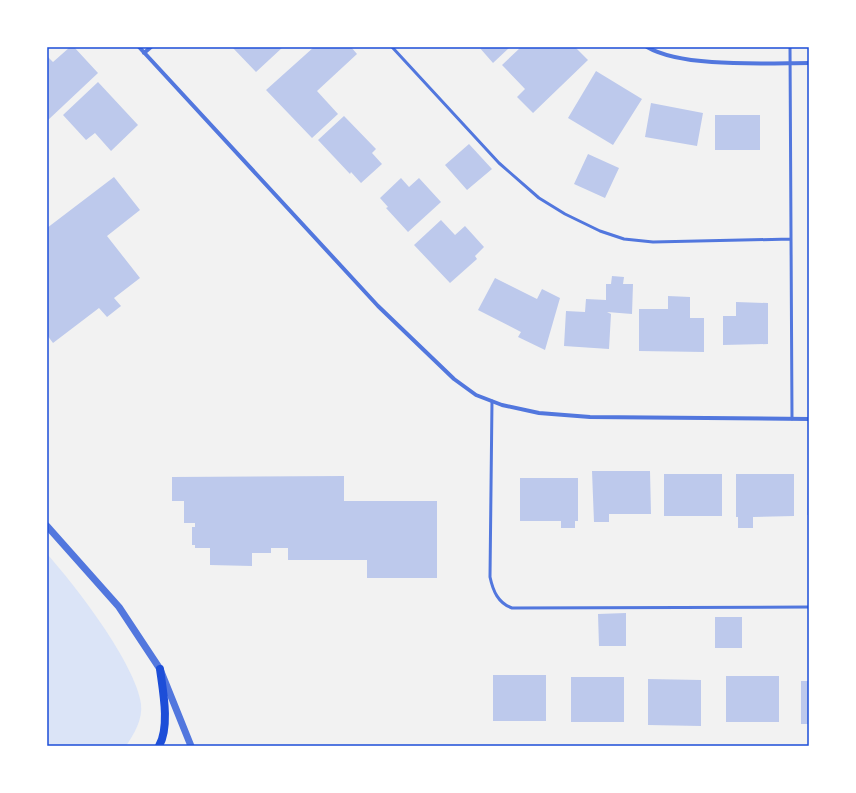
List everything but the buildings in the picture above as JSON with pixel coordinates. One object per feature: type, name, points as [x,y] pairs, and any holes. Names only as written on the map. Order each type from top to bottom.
[{"type":"main road","points":[[159,746],[162,740],[165,708],[160,669]]},
{"type":"street","points":[[139,47],[378,306],[454,379],[476,395],[502,405],[538,413],[590,417],[809,419]]},
{"type":"street","points":[[144,53],[151,47]]},
{"type":"street","points":[[647,47],[679,59],[809,63]]},
{"type":"street","points":[[47,526],[119,607],[160,669],[191,746]]},
{"type":"lane","points":[[392,47],[499,163],[538,198],[565,214],[600,231],[624,239],[653,242],[791,239]]},
{"type":"lane","points":[[790,47],[792,419]]},
{"type":"lane","points":[[492,402],[490,577],[496,594],[506,606],[512,608],[809,607]]},
{"type":"shaded area","points":[[47,554],[73,585],[102,625],[128,668],[136,687],[141,704],[141,715],[135,731],[126,746],[47,746]]}]
